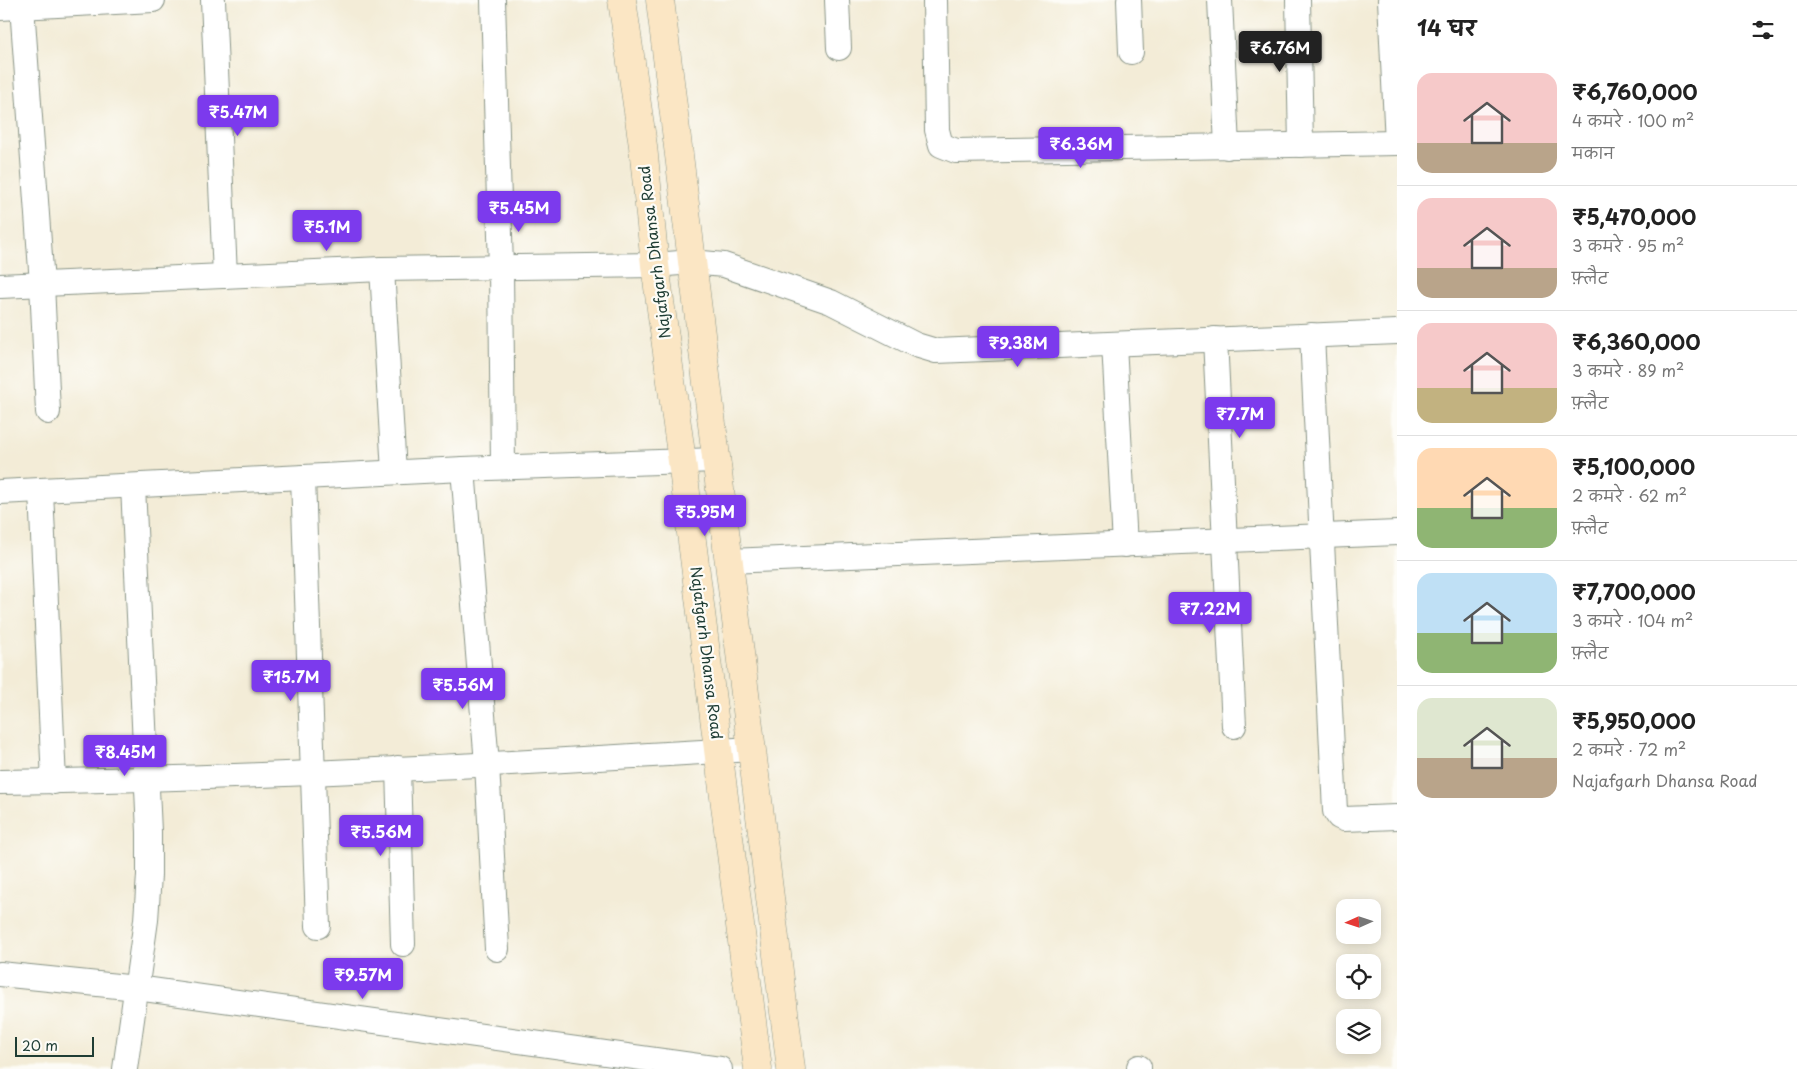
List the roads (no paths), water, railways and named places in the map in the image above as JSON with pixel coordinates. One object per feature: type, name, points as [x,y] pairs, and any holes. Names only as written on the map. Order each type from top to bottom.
[{"type":"main road","name":"Najafgarh Dhansa Road","points":[[622,0],[758,1069]]},
{"type":"main road","points":[[660,0],[791,1069]]},
{"type":"street","points":[[48,412],[42,284],[11,6],[153,0]]},
{"type":"street","points":[[213,0],[225,276]]},
{"type":"street","points":[[493,0],[501,268],[503,467]]},
{"type":"street","points":[[837,0],[838,48]]},
{"type":"street","points":[[935,0],[937,130],[941,145],[956,152],[1397,143],[1390,0]]},
{"type":"street","points":[[1129,0],[1131,52]]},
{"type":"street","points":[[1220,0],[1227,146]]},
{"type":"street","points":[[1298,0],[1301,145]]},
{"type":"street","points":[[0,286],[382,269],[655,266],[692,262],[724,265],[831,302],[916,345],[936,351],[1397,332]]},
{"type":"street","points":[[382,269],[394,472]]},
{"type":"street","points":[[1312,335],[1320,535],[1335,811],[1339,817],[1344,819],[1397,817]]},
{"type":"street","points":[[1215,339],[1234,726]]},
{"type":"street","points":[[1114,344],[1125,545]]},
{"type":"street","points":[[0,492],[463,468],[716,460]]},
{"type":"street","points":[[463,468],[487,764],[496,949]]},
{"type":"street","points":[[303,477],[318,926]]},
{"type":"street","points":[[125,1069],[146,920],[149,875],[133,486]]},
{"type":"street","points":[[41,491],[54,782]]},
{"type":"street","points":[[730,561],[1397,533]]},
{"type":"street","points":[[0,782],[145,780],[313,773],[752,748]]},
{"type":"street","points":[[398,768],[403,944]]},
{"type":"street","points":[[0,974],[137,988],[720,1069]]}]
